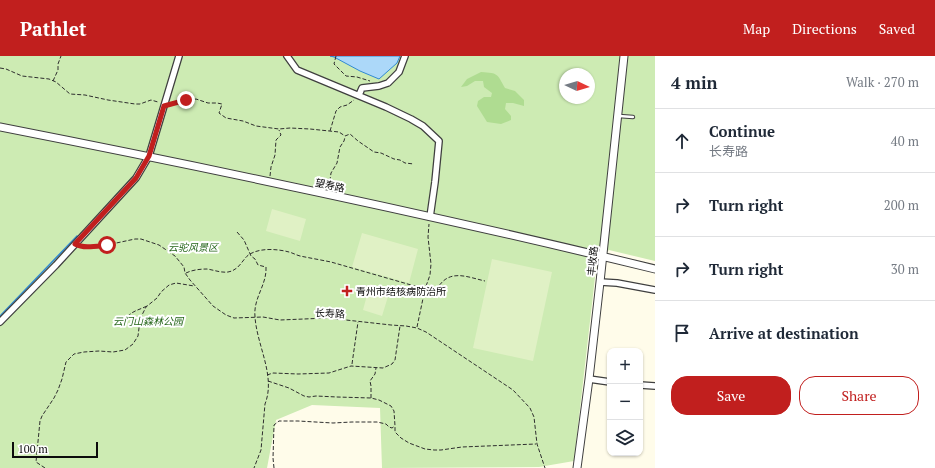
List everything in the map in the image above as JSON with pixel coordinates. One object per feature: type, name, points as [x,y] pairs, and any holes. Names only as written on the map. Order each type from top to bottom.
[{"type":"street","points":[[0,322],[43,279],[136,178],[149,156],[179,56]]},
{"type":"street","points":[[287,56],[297,70],[386,107],[423,126],[439,140],[430,217]]},
{"type":"street","points":[[359,95],[362,88],[379,86],[388,83],[399,72],[405,56]]},
{"type":"street","name":"丰收路","points":[[577,468],[589,379],[624,56]]},
{"type":"street","name":"望寿路","points":[[0,127],[149,156],[527,238],[655,269]]},
{"type":"street","points":[[600,282],[617,283],[655,290]]},
{"type":"street","points":[[589,379],[607,382]]},
{"type":"street","points":[[643,385],[655,386]]},
{"type":"lane","points":[[617,116],[633,117]]},
{"type":"path","points":[[53,81],[58,70],[58,64],[61,56]]},
{"type":"path","points":[[336,56],[334,64],[346,76],[357,77],[373,82],[379,86]]},
{"type":"path","points":[[0,68],[22,76],[44,78],[56,82],[70,94],[140,104],[151,100],[164,106],[196,99],[208,103],[222,104],[219,114],[226,118],[243,121],[256,126],[279,129],[298,128],[339,132],[345,136],[350,134],[374,152],[381,153],[405,163],[414,164]]},
{"type":"path","points":[[330,132],[336,111],[340,107],[353,102],[359,95]]},
{"type":"path","points":[[268,182],[275,155],[276,140],[280,135],[279,129]]},
{"type":"path","points":[[328,195],[331,173],[337,163],[340,147],[344,142],[345,136]]},
{"type":"path","points":[[417,328],[425,289],[430,275],[431,264],[428,237],[430,217]]},
{"type":"path","points":[[237,232],[244,240],[258,265],[266,267],[262,287],[259,291],[256,302],[254,317],[267,375],[268,398],[265,404],[261,450],[254,468]]},
{"type":"path","name":"长寿路","points":[[75,244],[79,247],[94,247],[141,239],[160,245],[175,256],[184,267],[185,273],[213,306],[226,315],[234,318],[263,317],[280,320],[328,318],[417,328],[426,332],[513,390],[530,408],[534,417],[537,444],[545,468]]},
{"type":"path","points":[[185,273],[207,269],[229,272],[240,265],[250,253],[263,250],[283,251],[315,258],[432,291],[437,289],[446,279],[458,275],[486,281]]},
{"type":"path","points":[[45,468],[36,462],[40,421],[58,390],[66,362],[74,354],[84,352],[113,352],[125,350],[133,344],[138,336],[142,315],[146,307],[169,285],[176,283],[195,286]]},
{"type":"path","points":[[125,322],[127,317],[132,312],[149,305]]},
{"type":"path","points":[[351,366],[358,322]]},
{"type":"path","points":[[267,375],[273,373],[329,373],[351,366],[383,368],[392,364],[394,360],[400,326]]},
{"type":"path","points":[[372,398],[370,381],[375,374],[376,368]]},
{"type":"path","points":[[268,381],[309,397],[372,398],[379,400],[391,406],[394,412],[394,432],[409,443],[425,448],[440,450],[462,447],[537,444]]},
{"type":"path","points":[[274,468],[274,425],[279,421],[323,422],[333,424],[377,422],[386,424],[392,428],[395,426]]},
{"type":"green space","name":"云门山森林公园","points":[[0,56],[655,56],[655,261],[609,250],[597,260],[574,461],[539,467],[382,468],[380,408],[312,405],[276,420],[267,468],[0,468]]},
{"type":"green space","points":[[481,72],[497,75],[505,88],[515,91],[524,100],[524,106],[506,103],[505,109],[511,116],[511,120],[501,124],[487,122],[477,106],[478,101],[484,97],[491,97],[492,93],[484,87],[483,81],[475,81],[467,86],[461,87],[467,79]]},
{"type":"green space","points":[[272,209],[306,219],[300,241],[266,231]]},
{"type":"green space","points":[[362,233],[418,249],[409,283],[352,267]]},
{"type":"green space","points":[[492,259],[552,272],[533,361],[473,348]]},
{"type":"green space","points":[[370,284],[390,290],[382,316],[363,310]]},
{"type":"water","points":[[330,56],[400,56],[397,63],[379,79]]},
{"type":"waterway","points":[[0,316],[77,236]]},
{"type":"place","name":"青州市结核病防治所","points":[[347,291]]},
{"type":"route","points":[[107,245],[79,247],[75,244],[136,178],[149,156],[164,106],[186,100]]},
{"type":"park label","name":"云驼风景区","points":[[193,247]]}]
